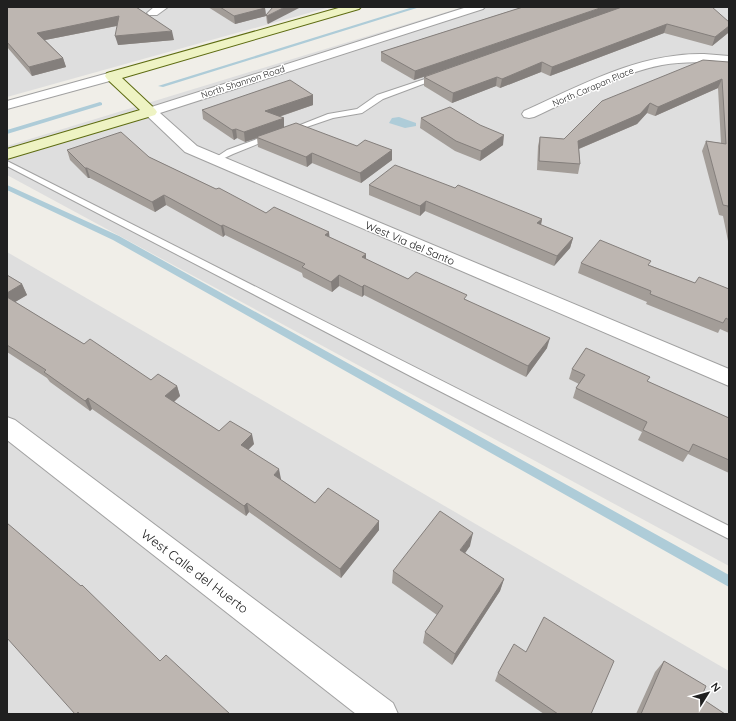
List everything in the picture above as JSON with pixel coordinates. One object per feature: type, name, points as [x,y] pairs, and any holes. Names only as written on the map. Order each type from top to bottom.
[{"type":"street","points":[[7,105],[355,7]]},
{"type":"street","name":"North Shannon Road","points":[[7,154],[150,112],[479,7]]},
{"type":"street","name":"North Carapan Place","points":[[530,114],[628,70],[662,61],[707,58],[729,60]]},
{"type":"street","name":"West Via del Santo","points":[[112,76],[192,149],[729,378]]},
{"type":"street","name":"West Calle del Huerto","points":[[7,427],[382,714]]},
{"type":"lane","points":[[216,160],[230,152],[331,116],[359,111],[380,97],[448,73]]},
{"type":"lane","points":[[7,163],[410,371],[729,533]]},
{"type":"shaded area","points":[[7,7],[330,7],[7,97]]},
{"type":"shaded area","points":[[463,7],[729,7],[729,566],[7,175],[7,146]]},
{"type":"shaded area","points":[[7,252],[729,671],[729,714],[7,714]]},
{"type":"water","points":[[399,117],[416,123],[416,126],[405,128],[389,123],[392,118]]},
{"type":"building","points":[[7,7],[136,7],[172,31],[115,36],[119,16],[37,33],[63,58],[29,67],[7,42]]},
{"type":"building","points":[[220,7],[264,7],[265,8],[234,16]]},
{"type":"building","points":[[273,7],[285,7],[267,16],[266,15]]},
{"type":"building","points":[[523,7],[603,7],[415,71],[381,52]]},
{"type":"building","points":[[622,7],[712,7],[729,22],[729,26],[715,37],[667,24],[552,67],[542,62],[502,79],[497,77],[453,93],[424,77]]},
{"type":"building","points":[[703,60],[729,62],[729,211],[728,206],[723,205],[706,141],[726,144],[722,79],[658,107],[650,103],[640,114],[578,141],[580,164],[539,161],[540,137],[564,139],[602,101]]},
{"type":"building","points":[[290,80],[313,95],[265,111],[284,118],[244,132],[236,129],[232,130],[202,110]]},
{"type":"building","points":[[450,107],[480,125],[504,135],[481,151],[456,141],[421,118]]},
{"type":"building","points":[[296,123],[357,146],[365,140],[392,150],[360,173],[312,153],[306,157],[256,137]]},
{"type":"building","points":[[121,132],[149,157],[216,189],[219,188],[266,213],[274,207],[329,232],[325,235],[366,254],[362,257],[408,279],[416,272],[467,295],[464,299],[550,338],[528,366],[364,285],[362,287],[339,275],[331,282],[302,267],[305,264],[223,225],[221,226],[164,195],[152,202],[85,168],[67,150]]},
{"type":"building","points":[[395,165],[455,188],[458,185],[542,219],[537,223],[573,238],[557,256],[426,201],[420,206],[369,185]]},
{"type":"building","points":[[600,240],[651,261],[648,265],[695,283],[699,277],[729,289],[729,320],[726,318],[723,323],[650,294],[651,291],[581,263]]},
{"type":"building","points":[[7,275],[22,284],[7,293]]},
{"type":"building","points":[[7,297],[84,344],[90,339],[151,380],[158,374],[177,386],[165,396],[219,431],[230,421],[252,434],[241,445],[279,469],[274,475],[315,503],[328,488],[379,521],[340,569],[247,503],[244,506],[88,398],[85,401],[44,372],[46,370],[7,345]]},
{"type":"building","points":[[586,348],[650,377],[647,381],[729,418],[729,460],[693,444],[689,452],[643,430],[647,422],[576,388],[585,375],[572,369]]},
{"type":"building","points":[[440,511],[473,533],[460,550],[504,579],[455,654],[425,632],[443,606],[393,571]]},
{"type":"building","points":[[7,523],[81,586],[82,585],[160,661],[166,655],[230,714],[80,714],[78,712],[75,714],[7,638]]},
{"type":"building","points":[[544,617],[614,661],[591,714],[558,714],[498,673],[514,644],[526,652]]},
{"type":"building","points":[[664,661],[706,686],[701,698],[725,714],[641,714]]},
{"type":"waterway","points":[[161,86],[418,7]]},
{"type":"waterway","points":[[7,132],[100,104]]},
{"type":"waterway","points":[[7,187],[116,238],[729,581]]}]
